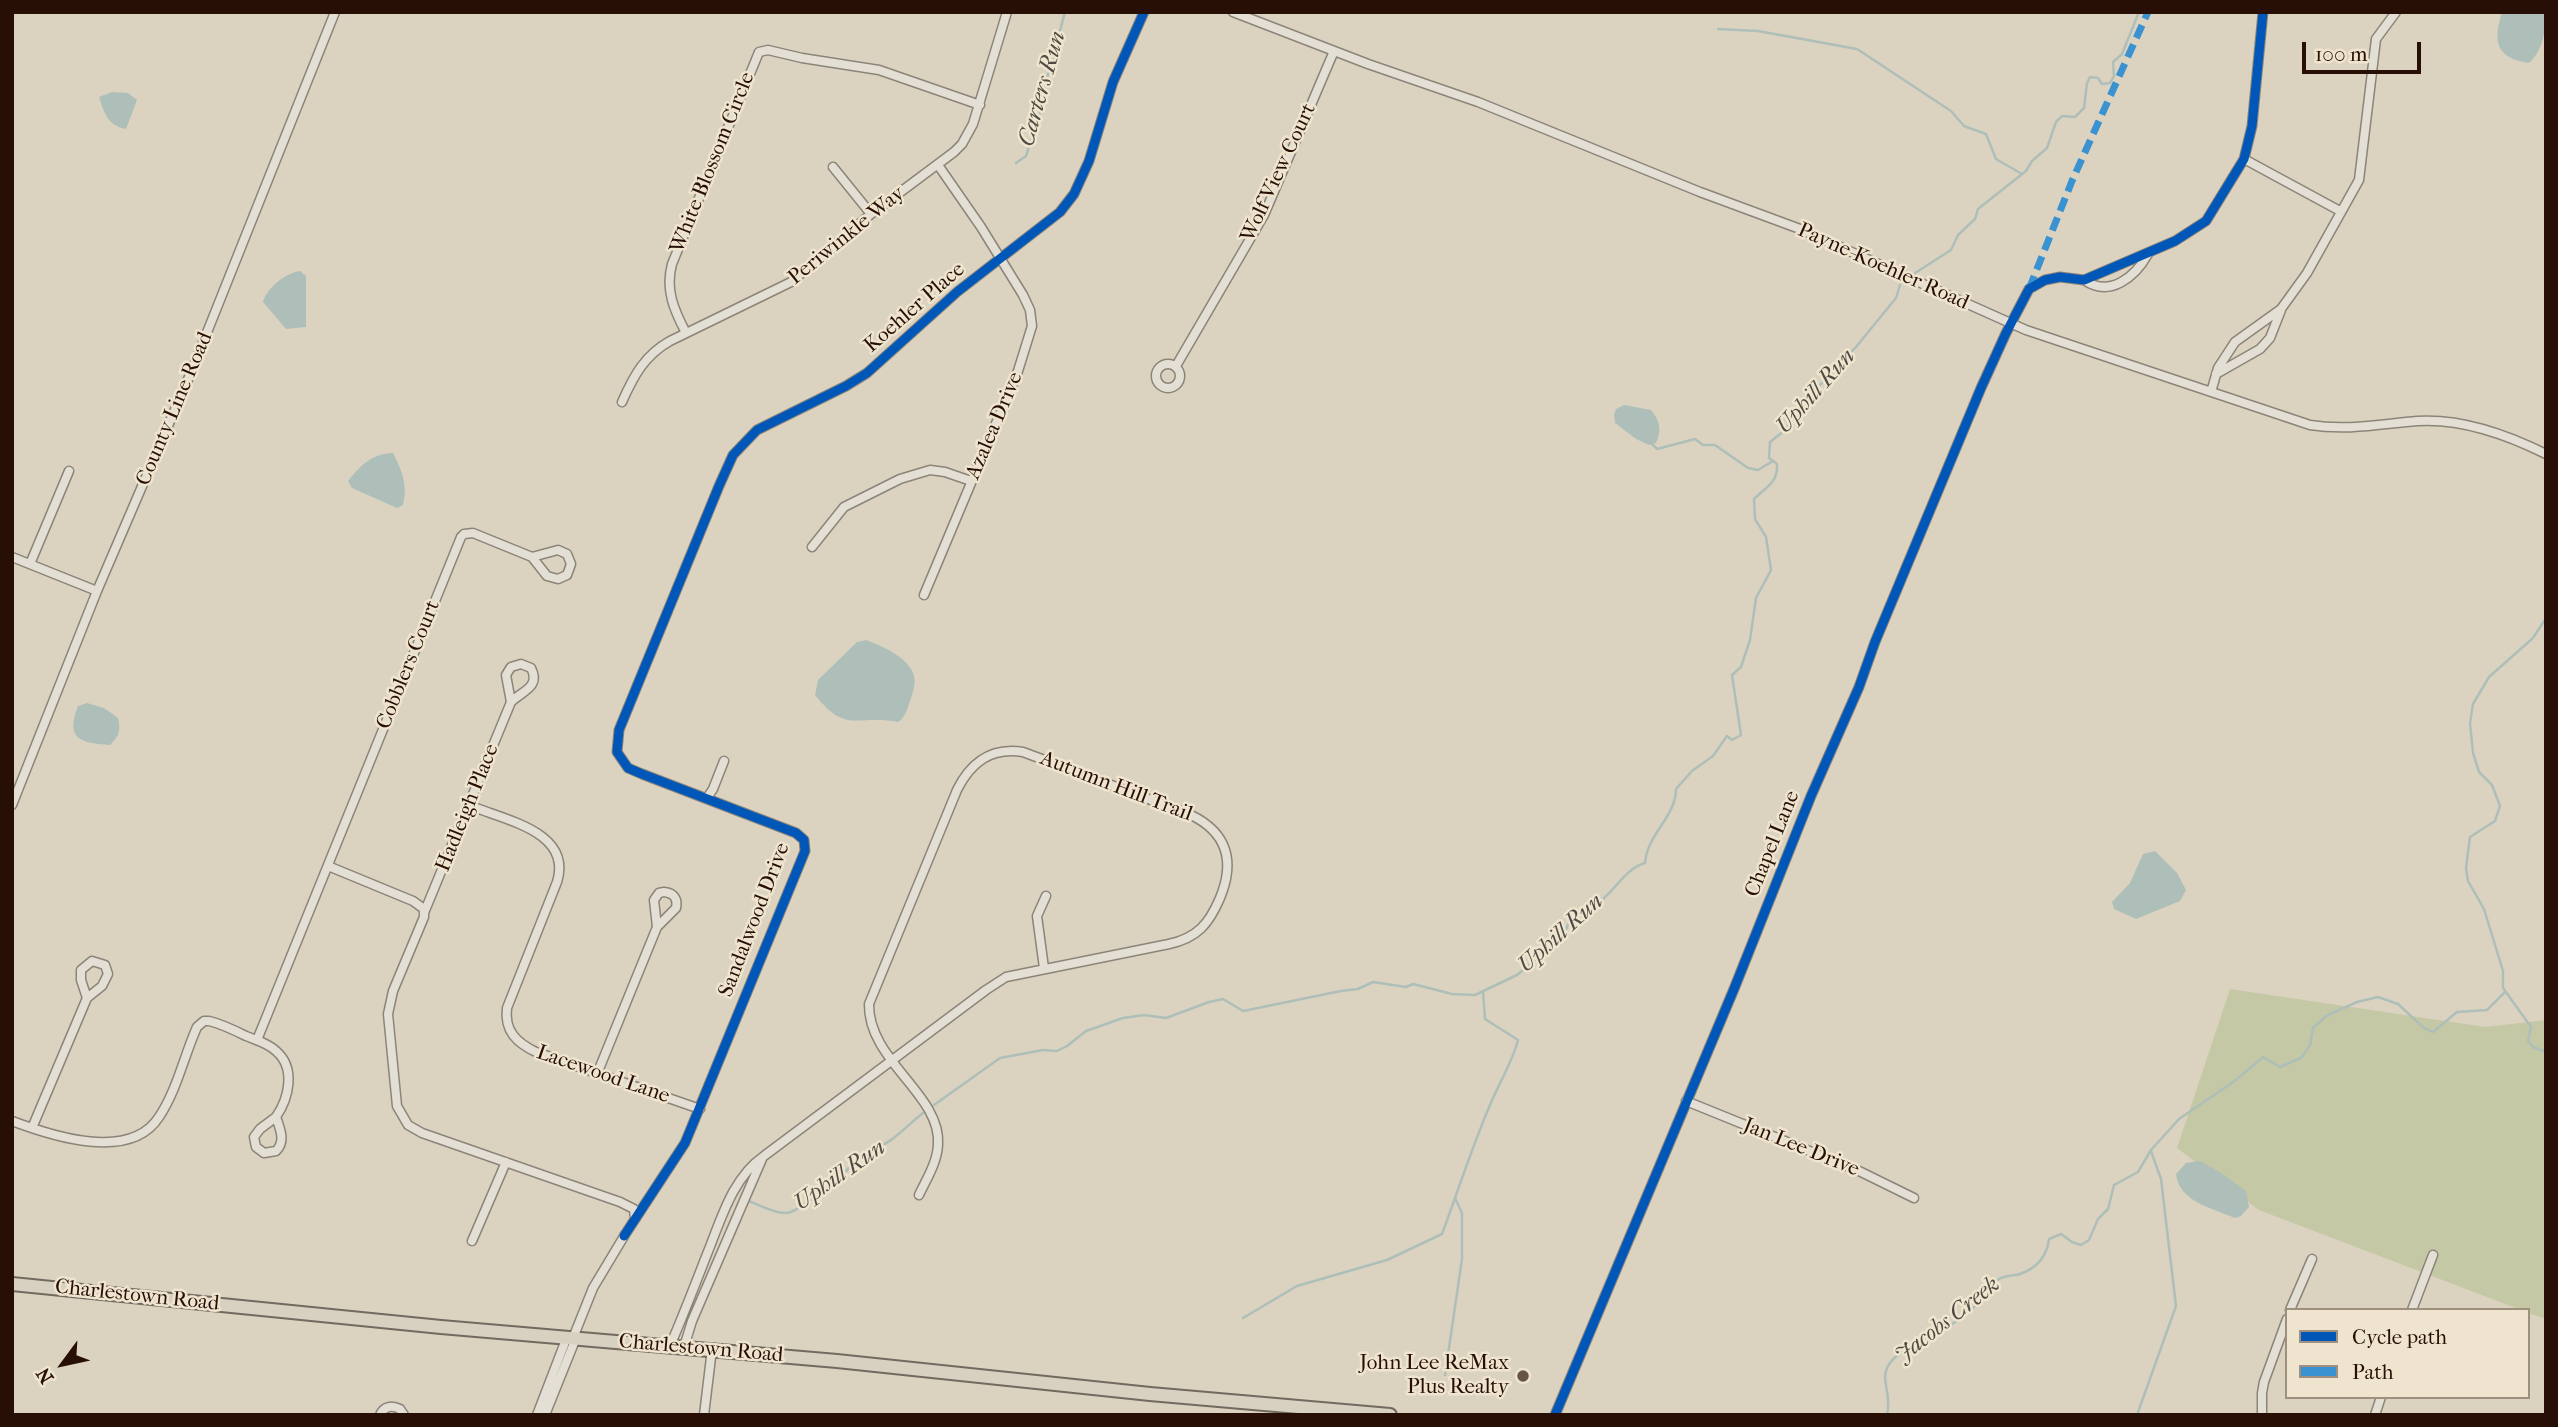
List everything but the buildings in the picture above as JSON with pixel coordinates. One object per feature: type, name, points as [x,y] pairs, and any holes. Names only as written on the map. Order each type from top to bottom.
[{"type":"main road","name":"Charlestown Road","points":[[12,1284],[1390,1415]]},
{"type":"street","name":"County Line Road","points":[[12,804],[97,591],[192,370],[335,12]]},
{"type":"street","name":"Periwinkle Way","points":[[622,402],[646,358],[661,346],[782,288],[871,214],[962,144],[980,105],[1007,12]]},
{"type":"street","name":"Koehler Place","points":[[675,595],[728,465],[748,438],[766,424],[846,386],[867,373],[939,307],[1052,220],[1074,194],[1089,162],[1113,82],[1144,12]]},
{"type":"street","name":"Payne-Koehler Road","points":[[1233,12],[1478,102],[1700,192],[1800,229],[2011,324],[2211,392],[2310,425],[2336,429],[2417,421],[2455,423],[2494,432],[2546,454]]},
{"type":"street","points":[[2084,280],[2175,241],[2206,220],[2244,159],[2252,126],[2263,12]]},
{"type":"street","points":[[2216,374],[2260,349],[2270,338],[2281,309],[2307,273],[2359,180],[2376,39],[2396,12]]},
{"type":"street","name":"White Blossom Circle","points":[[686,333],[671,299],[669,283],[672,264],[759,52],[768,50],[879,70],[980,105]]},
{"type":"street","name":"Wolf View Court","points":[[1176,366],[1264,215],[1334,51]]},
{"type":"street","points":[[2244,159],[2340,211]]},
{"type":"street","name":"Azalea Drive","points":[[924,595],[1018,371],[1032,326],[1028,302],[975,217],[938,165]]},
{"type":"street","points":[[832,167],[871,214]]},
{"type":"street","points":[[2084,280],[2099,287],[2124,281],[2133,276],[2148,254]]},
{"type":"street","name":"Chapel Lane","points":[[1555,1415],[1981,388],[2029,289],[2045,279],[2060,276],[2084,280]]},
{"type":"street","points":[[2211,392],[2224,356],[2235,342],[2281,309]]},
{"type":"street","points":[[812,547],[844,507],[900,479],[930,470],[971,481]]},
{"type":"street","points":[[30,564],[69,471]]},
{"type":"street","name":"Cobblers Court","points":[[257,1040],[461,537],[473,533],[532,557],[552,579],[563,578],[570,570],[570,559],[562,551],[532,557]]},
{"type":"street","points":[[12,557],[97,591]]},
{"type":"street","name":"Sandalwood Drive","points":[[624,1236],[681,1152],[806,845],[796,833],[628,768],[617,752],[619,730],[675,595]]},
{"type":"street","name":"Hadleigh Place","points":[[512,702],[506,675],[516,664],[526,665],[533,673],[534,683],[512,702],[424,913],[389,1006],[390,1048],[397,1106],[408,1125],[422,1133],[631,1207],[636,1216],[624,1236]]},
{"type":"street","name":"Autumn Hill Trail","points":[[670,1346],[729,1199],[745,1172],[996,983],[1017,974],[1190,938],[1205,926],[1215,910],[1227,874],[1227,856],[1215,832],[1209,825],[1191,815],[1023,752],[1003,751],[975,763],[962,780],[869,1004],[870,1023],[877,1040],[891,1060]]},
{"type":"street","points":[[707,798],[724,761]]},
{"type":"street","name":"Lacewood Lane","points":[[469,805],[544,837],[560,860],[557,882],[507,1008],[506,1016],[514,1039],[528,1049],[700,1109]]},
{"type":"street","points":[[328,866],[419,904],[424,913]]},
{"type":"street","points":[[1044,968],[1037,916],[1046,896]]},
{"type":"street","points":[[597,1074],[657,927]]},
{"type":"street","points":[[32,1128],[87,998],[102,986],[107,978],[108,970],[97,961],[88,962],[81,970],[87,998]]},
{"type":"street","points":[[12,1121],[65,1138],[115,1142],[133,1138],[149,1129],[161,1115],[200,1023],[204,1021],[214,1022],[276,1051],[288,1070],[288,1084],[276,1118]]},
{"type":"street","points":[[891,1060],[922,1101],[936,1127],[936,1156],[919,1195]]},
{"type":"street","name":"Jan Lee Drive","points":[[1686,1101],[1859,1171],[1914,1198]]},
{"type":"street","name":"Autumn Hill Trail","points":[[684,1347],[692,1321],[751,1179],[764,1156]]},
{"type":"street","points":[[472,1241],[506,1162]]},
{"type":"street","points":[[537,1415],[593,1289],[624,1236]]},
{"type":"street","points":[[2413,1308],[2433,1255]]},
{"type":"street","points":[[2291,1308],[2312,1259]]},
{"type":"street","points":[[2262,1415],[2264,1382],[2285,1324]]},
{"type":"street","points":[[545,1415],[572,1338]]},
{"type":"street","points":[[704,1415],[712,1349]]},
{"type":"street","points":[[380,1415],[384,1408],[389,1406],[400,1409],[404,1415]]},
{"type":"green space","points":[[2230,989],[2485,1027],[2546,1020],[2546,1319],[2530,1314],[2530,1308],[2516,1308],[2259,1210],[2177,1148]]},
{"type":"shaded area","points":[[2502,12],[2542,12],[2546,16],[2542,42],[2529,63],[2509,57],[2499,46],[2498,32]]},
{"type":"shaded area","points":[[112,92],[128,93],[137,100],[126,129],[111,122],[103,108],[99,97]]},
{"type":"shaded area","points":[[300,271],[306,276],[306,327],[286,329],[263,302],[277,282]]},
{"type":"shaded area","points":[[1624,405],[1651,410],[1659,426],[1656,443],[1649,445],[1636,439],[1615,423],[1616,409]]},
{"type":"shaded area","points":[[393,453],[404,485],[403,505],[397,508],[352,488],[348,481],[367,461]]},
{"type":"shaded area","points":[[866,640],[901,658],[914,676],[908,708],[898,722],[844,719],[826,707],[815,695],[818,680],[857,642]]},
{"type":"shaded area","points":[[87,703],[104,708],[118,718],[118,733],[110,745],[91,743],[78,737],[75,732],[74,717],[78,706]]},
{"type":"shaded area","points":[[2155,851],[2177,873],[2186,890],[2180,901],[2136,919],[2114,909],[2112,902],[2130,883],[2143,854]]},
{"type":"shaded area","points":[[2200,1161],[2246,1191],[2249,1207],[2241,1216],[2235,1218],[2207,1207],[2183,1191],[2176,1174],[2186,1163]]},
{"type":"waterway","name":"Carters Run","points":[[1016,163],[1026,156],[1039,116],[1048,74],[1054,66],[1054,53],[1065,12]]},
{"type":"waterway","name":"Uphill Run","points":[[1915,273],[1951,250],[1958,235],[1975,219],[1978,209],[2026,171],[2032,161],[2047,148],[2056,122],[2062,116],[2075,117],[2084,108],[2090,77],[2098,78],[2102,84],[2110,83],[2114,76],[2113,62],[2122,54],[2139,12]]},
{"type":"waterway","points":[[1718,29],[1758,31],[1857,49],[1951,111],[1964,126],[1986,134],[1996,159],[2022,174]]},
{"type":"waterway","name":"Uphill Run","points":[[934,1105],[1000,1058],[1043,1050],[1057,1051],[1086,1031],[1123,1018],[1144,1015],[1166,1018],[1223,999],[1243,1011],[1358,989],[1373,982],[1406,987],[1413,984],[1452,994],[1475,995],[1517,975],[1564,936],[1574,917],[1603,899],[1627,873],[1645,863],[1651,843],[1675,799],[1676,789],[1692,771],[1713,756],[1727,736],[1732,740],[1741,735],[1732,675],[1741,667],[1750,640],[1756,598],[1771,570],[1766,537],[1755,519],[1754,499],[1776,476],[1777,464],[1769,458],[1770,442],[1785,430],[1818,387],[1856,347],[1896,298],[1900,285]]},
{"type":"waterway","points":[[1652,444],[1657,449],[1695,439],[1703,445],[1715,445],[1748,468],[1758,470],[1773,461]]},
{"type":"waterway","name":"Jacobs Creek","points":[[2546,618],[2533,638],[2489,677],[2473,704],[2470,723],[2473,753],[2479,772],[2492,785],[2500,806],[2495,821],[2470,837],[2466,868],[2468,881],[2484,909],[2503,971],[2503,988],[2531,1027],[2528,1041],[2533,1047],[2546,1052]]},
{"type":"waterway","points":[[1243,1318],[1297,1286],[1387,1260],[1442,1234],[1477,1137],[1518,1040],[1485,1019],[1483,991]]},
{"type":"waterway","name":"Jacobs Creek","points":[[1887,1415],[1885,1373],[1895,1357],[1961,1318],[1999,1279],[2031,1268],[2040,1261],[2049,1239],[2061,1234],[2081,1245],[2089,1240],[2098,1219],[2108,1209],[2114,1185],[2138,1172],[2151,1150],[2179,1119],[2236,1080],[2263,1057],[2280,1067],[2301,1058],[2310,1045],[2313,1028],[2326,1016],[2357,1002],[2378,997],[2398,1004],[2424,1028],[2433,1032],[2457,1012],[2487,1010],[2505,992]]},
{"type":"waterway","name":"Uphill Run","points":[[749,1201],[776,1212],[793,1211],[829,1186],[871,1148],[885,1144],[923,1113]]},
{"type":"waterway","points":[[2137,1415],[2176,1306],[2161,1179],[2151,1151]]},
{"type":"waterway","points":[[1445,1375],[1462,1259],[1462,1213],[1455,1198]]},
{"type":"marked path","points":[[2029,289],[2072,181],[2148,12]]},
{"type":"cycle path","points":[[624,1236],[685,1143],[805,851],[804,840],[796,833],[628,768],[617,752],[619,730],[719,486],[733,455],[757,430],[867,373],[957,292],[1060,212],[1074,194],[1089,161],[1113,82],[1144,12]]},
{"type":"cycle path","points":[[1555,1415],[2006,333],[2029,289],[2045,280],[2060,277],[2084,280],[2175,241],[2206,221],[2244,159],[2252,126],[2263,12]]},
{"type":"place","name":"John Lee ReMax Plus Realty","points":[[1523,1376]]}]
